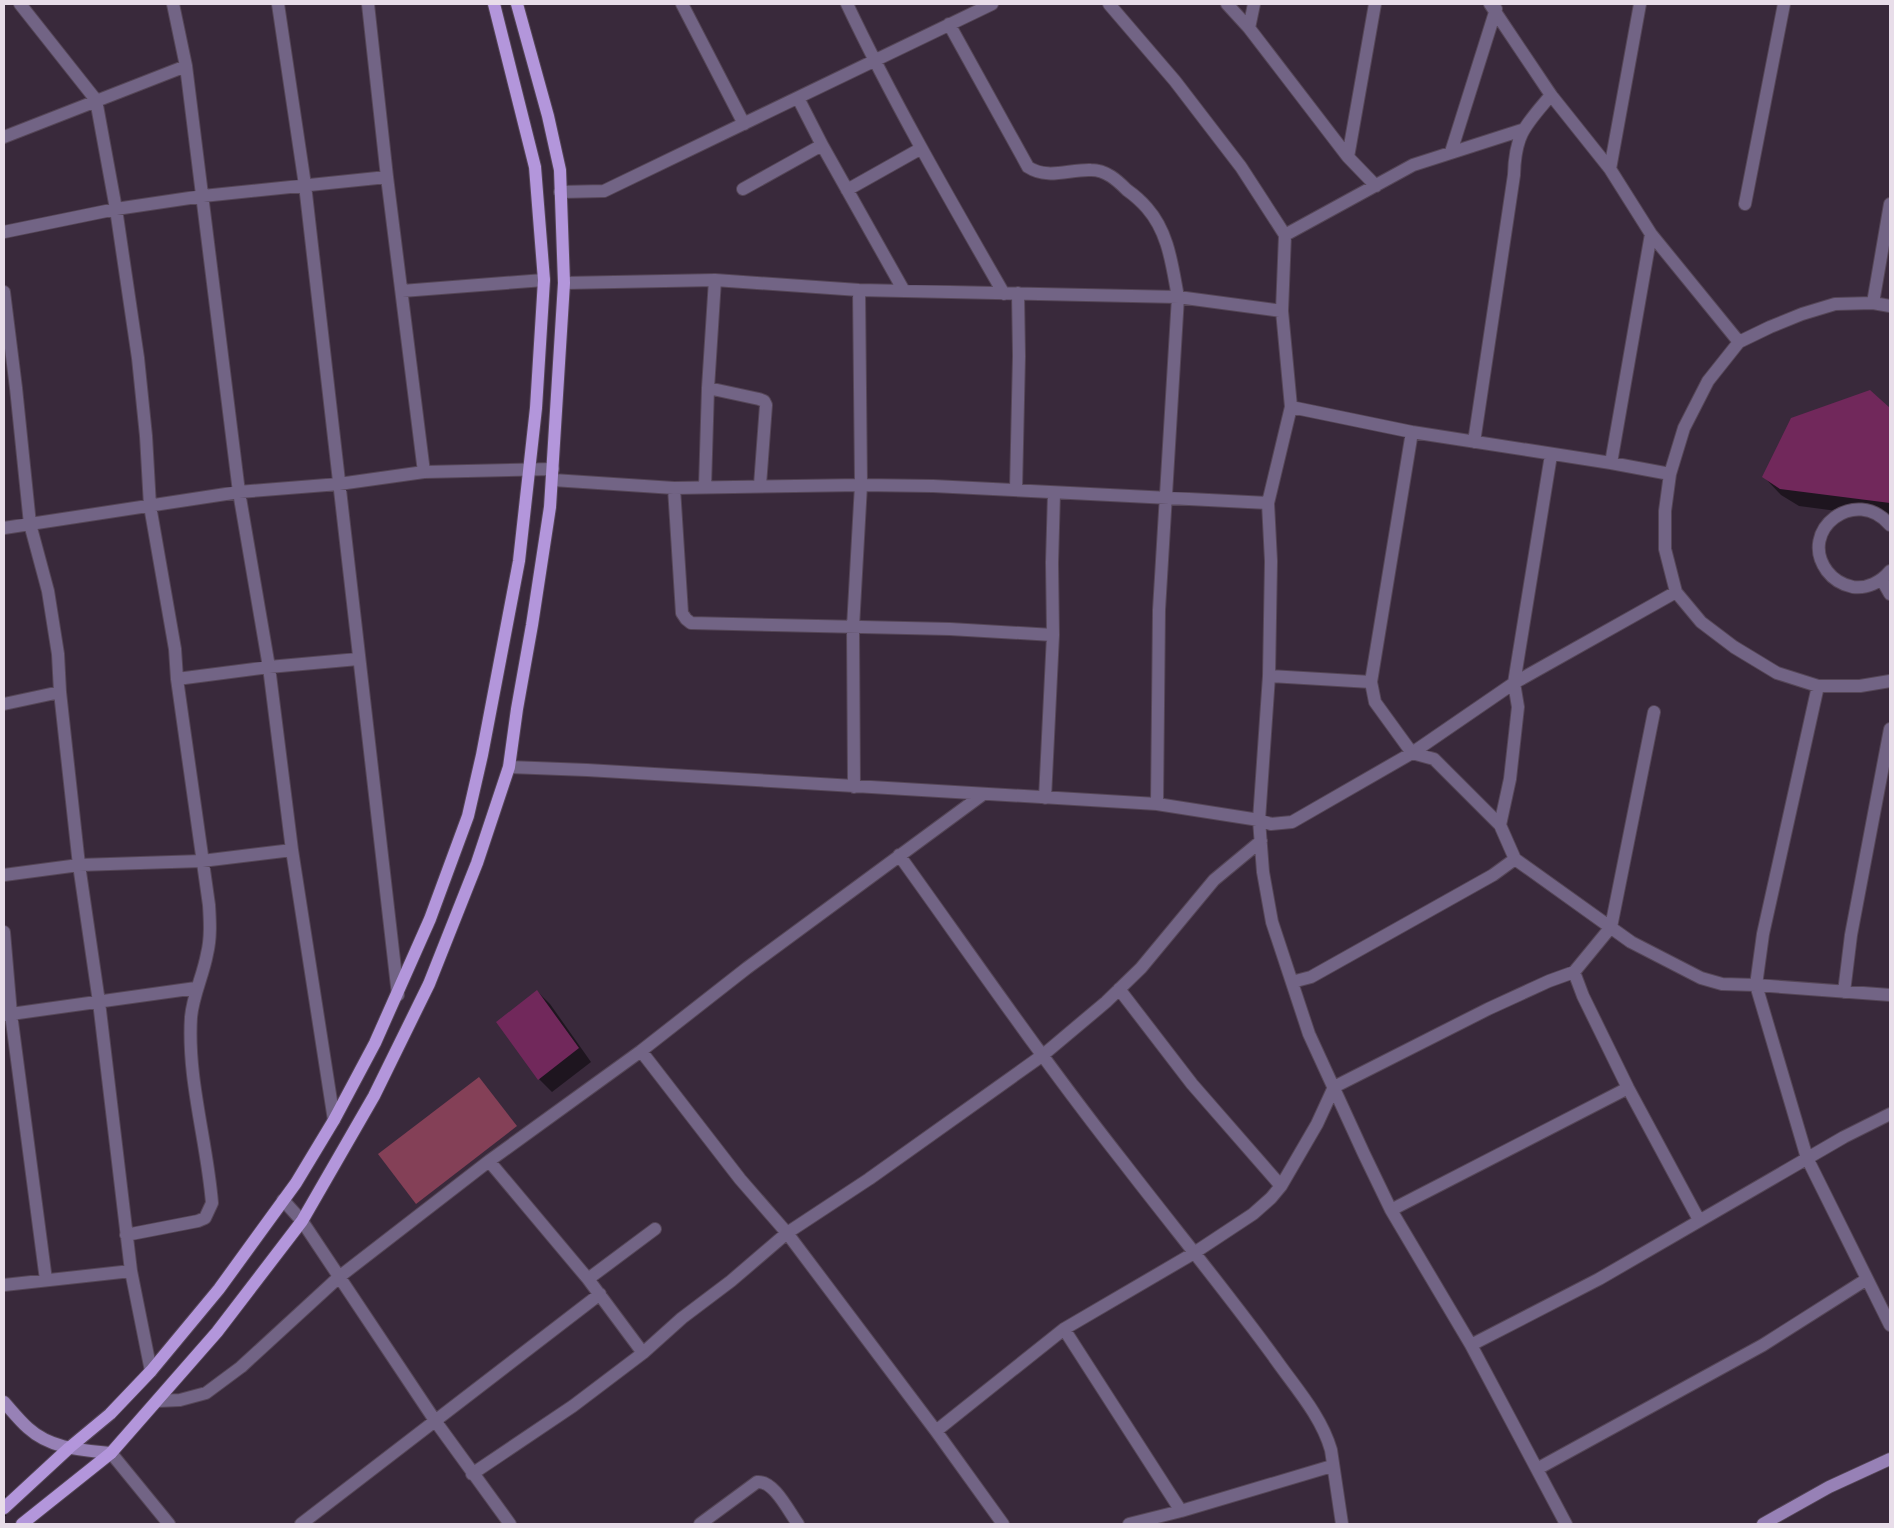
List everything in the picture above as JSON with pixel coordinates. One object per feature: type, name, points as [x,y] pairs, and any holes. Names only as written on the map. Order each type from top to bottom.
[{"type":"main road","points":[[4,1508],[69,1448],[110,1414],[150,1371],[219,1289],[296,1183],[334,1120],[375,1043],[398,995],[430,919],[456,850],[474,793],[519,561],[531,468],[544,280],[535,168],[521,104],[494,4]]},
{"type":"main road","points":[[22,1524],[111,1453],[217,1332],[302,1221],[374,1096],[429,984],[477,863],[510,767],[553,474],[564,283],[560,170],[548,116],[517,4]]},
{"type":"main road","points":[[4,1402],[28,1429],[47,1441],[69,1448],[111,1453]]},
{"type":"main road","points":[[1763,1524],[1829,1487],[1890,1459]]},
{"type":"street","points":[[20,4],[96,100],[116,209],[138,358],[146,436],[150,506],[174,648],[209,905],[210,930],[207,955],[196,988],[191,1016],[191,1055],[212,1203],[205,1218],[198,1221],[126,1235]]},
{"type":"street","points":[[173,4],[186,66],[239,492],[268,667],[292,850],[334,1120]]},
{"type":"street","points":[[278,4],[305,185],[398,995]]},
{"type":"street","points":[[368,4],[387,177],[424,472]]},
{"type":"street","points":[[682,4],[744,124]]},
{"type":"street","points":[[848,4],[874,61],[920,149],[1004,294]]},
{"type":"street","points":[[560,192],[604,191],[992,4]]},
{"type":"street","points":[[1110,4],[1175,81],[1235,159],[1285,235],[1282,311],[1291,407],[1268,503],[1271,561],[1269,676],[1259,820],[1263,872],[1272,922],[1309,1034],[1391,1210],[1471,1345],[1566,1524]]},
{"type":"street","points":[[1228,4],[1249,28],[1348,157],[1376,186]]},
{"type":"street","points":[[1249,28],[1254,4]]},
{"type":"street","points":[[1348,157],[1375,4]]},
{"type":"street","points":[[1610,169],[1640,4]]},
{"type":"street","points":[[1745,204],[1784,4]]},
{"type":"street","points":[[1494,7],[1551,94],[1610,169],[1650,234],[1739,342]]},
{"type":"street","points":[[1451,152],[1494,7]]},
{"type":"street","points":[[949,24],[1028,167],[1042,174],[1092,170],[1104,172],[1148,208],[1162,231],[1170,253],[1178,297],[1159,610],[1157,804]]},
{"type":"street","points":[[4,137],[186,66]]},
{"type":"street","points":[[1474,442],[1514,175],[1514,155],[1522,130],[1551,94]]},
{"type":"street","points":[[798,98],[822,145],[904,291]]},
{"type":"street","points":[[1285,235],[1413,165],[1522,130]]},
{"type":"street","points":[[743,189],[822,145]]},
{"type":"street","points":[[847,190],[920,149]]},
{"type":"street","points":[[4,232],[116,209],[203,196],[387,177]]},
{"type":"street","points":[[1874,303],[1890,204]]},
{"type":"street","points":[[1610,463],[1650,234]]},
{"type":"street","points":[[402,291],[544,280]]},
{"type":"street","points":[[564,283],[715,280],[859,290],[1178,297],[1282,311]]},
{"type":"street","points":[[705,487],[708,388],[715,280]]},
{"type":"street","points":[[854,786],[853,627],[861,485],[859,290]]},
{"type":"street","points":[[4,292],[30,524],[48,591],[58,654],[60,692],[79,865],[100,1002],[126,1235],[150,1371]]},
{"type":"street","points":[[1016,489],[1019,356],[1018,293]]},
{"type":"street","points":[[1890,306],[1874,303],[1835,304],[1802,314],[1739,342],[1708,381],[1684,428],[1670,474],[1666,511],[1665,549],[1676,592],[1701,622],[1734,647],[1777,673],[1818,686],[1860,686],[1890,681]]},
{"type":"street","points":[[708,388],[759,399],[766,404],[760,486]]},
{"type":"street","points":[[1291,407],[1412,432],[1670,474]]},
{"type":"street","points":[[1412,432],[1371,682],[1375,702],[1412,753],[1434,759],[1500,824],[1515,859],[1631,942],[1701,978],[1722,984],[1890,995]]},
{"type":"street","points":[[1500,824],[1510,779],[1518,707],[1514,683],[1552,455]]},
{"type":"street","points":[[4,528],[239,492],[339,484],[424,472],[531,468],[553,474],[674,488],[861,485],[1016,489],[1268,503]]},
{"type":"street","points":[[674,488],[682,613],[686,619],[692,622],[700,624],[950,629],[1054,635]]},
{"type":"street","points":[[1045,798],[1054,635],[1052,563],[1054,492]]},
{"type":"street","points":[[1890,525],[1877,513],[1868,510],[1848,510],[1831,520],[1821,536],[1819,546],[1823,565],[1836,580],[1844,584],[1864,587],[1886,576],[1890,594]]},
{"type":"street","points":[[510,767],[1157,804],[1259,820],[1271,824],[1292,822],[1412,753],[1514,683],[1676,592]]},
{"type":"street","points":[[177,679],[268,667],[358,659]]},
{"type":"street","points":[[1269,676],[1371,682]]},
{"type":"street","points":[[1818,686],[1763,934],[1756,985],[1807,1158],[1890,1325]]},
{"type":"street","points":[[4,704],[60,692]]},
{"type":"street","points":[[936,1430],[1064,1329],[1194,1253],[1253,1214],[1281,1186],[1317,1124],[1334,1087],[1488,1009],[1549,981],[1574,972],[1611,927],[1654,712]]},
{"type":"street","points":[[1844,992],[1852,934],[1890,729]]},
{"type":"street","points":[[158,1401],[180,1400],[206,1393],[241,1366],[339,1277],[490,1160],[641,1050],[747,968],[982,795]]},
{"type":"street","points":[[472,1474],[573,1406],[644,1353],[682,1318],[731,1281],[787,1233],[869,1180],[1043,1055],[1141,968],[1214,880],[1261,841]]},
{"type":"street","points":[[4,876],[79,865],[202,861],[292,850]]},
{"type":"street","points":[[899,855],[1043,1055],[1122,1161],[1239,1309],[1316,1416],[1328,1440],[1342,1524]]},
{"type":"street","points":[[1292,982],[1311,977],[1493,875],[1515,859]]},
{"type":"street","points":[[4,932],[7,1015],[46,1280]]},
{"type":"street","points":[[1574,972],[1583,996],[1628,1088],[1699,1220]]},
{"type":"street","points":[[7,1015],[196,988]]},
{"type":"street","points":[[1119,989],[1192,1084],[1281,1186]]},
{"type":"street","points":[[641,1050],[740,1179],[787,1233],[936,1430],[1003,1524]]},
{"type":"street","points":[[1391,1210],[1628,1088]]},
{"type":"street","points":[[1471,1345],[1599,1279],[1844,1136],[1890,1114]]},
{"type":"street","points":[[490,1160],[600,1294],[644,1353]]},
{"type":"street","points":[[283,1200],[302,1221],[436,1422],[510,1524]]},
{"type":"street","points":[[588,1279],[655,1229]]},
{"type":"street","points":[[4,1285],[131,1271]]},
{"type":"street","points":[[1537,1469],[1763,1345],[1867,1279]]},
{"type":"street","points":[[302,1524],[600,1294]]},
{"type":"street","points":[[1064,1329],[1181,1511]]},
{"type":"street","points":[[111,1453],[169,1524]]},
{"type":"street","points":[[1129,1524],[1181,1511],[1332,1466]]},
{"type":"street","points":[[700,1524],[714,1520],[757,1482],[770,1485],[798,1524]]},
{"type":"shaded area","points":[[479,1077],[517,1126],[416,1204],[378,1154]]},
{"type":"building","points":[[1870,390],[1890,408],[1890,503],[1780,489],[1762,477],[1791,418]]},
{"type":"building","points":[[537,990],[579,1048],[538,1080],[496,1022]]}]
